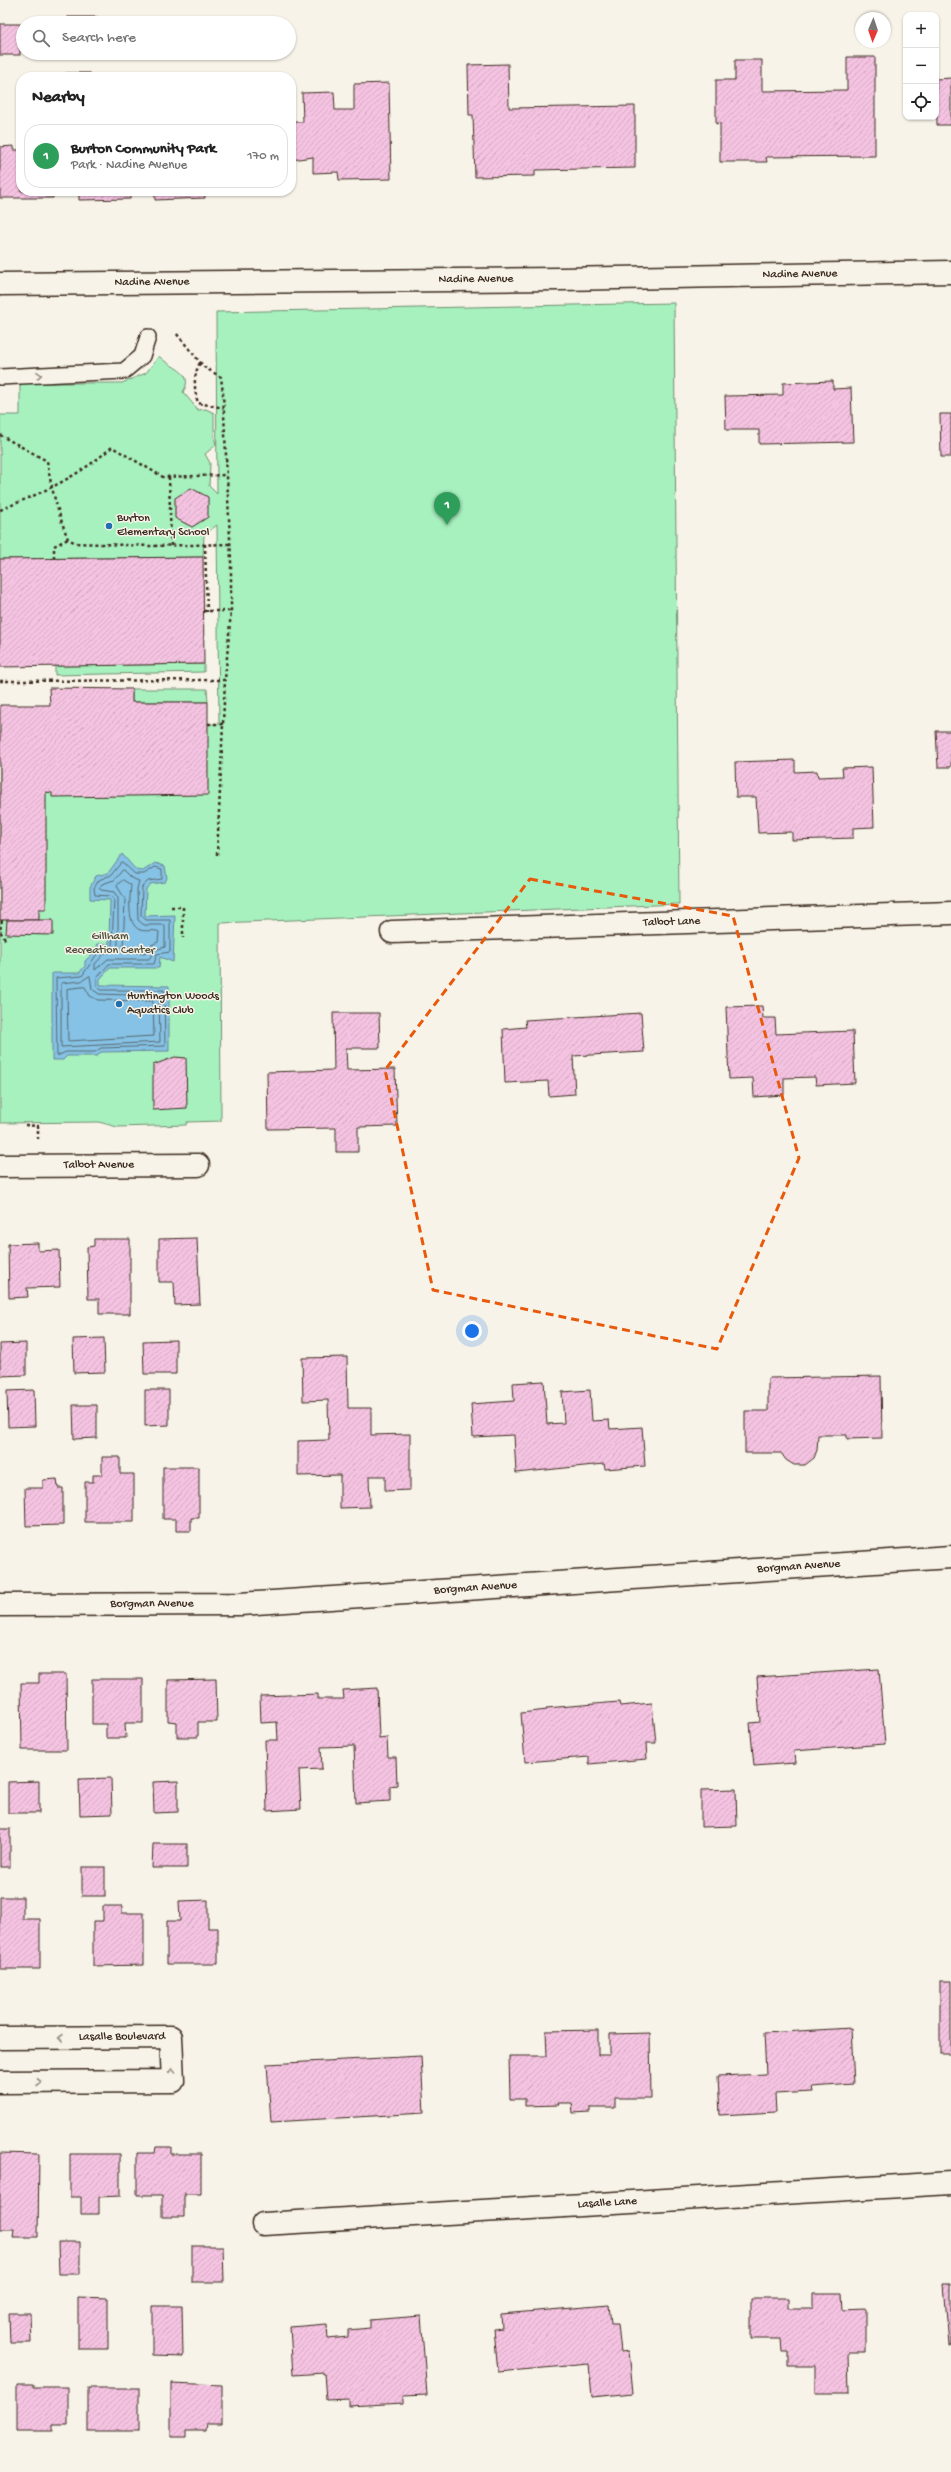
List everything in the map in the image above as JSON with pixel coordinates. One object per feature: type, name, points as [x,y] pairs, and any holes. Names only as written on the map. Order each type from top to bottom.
[{"type":"street","name":"Nadine Avenue","points":[[0,284],[545,279],[951,272]]},
{"type":"street","name":"Talbot Lane","points":[[392,932],[951,913]]},
{"type":"street","name":"Talbot Avenue","points":[[0,1166],[198,1165]]},
{"type":"street","name":"Borgman Avenue","points":[[0,1605],[252,1603],[951,1556]]},
{"type":"street","name":"Lasalle Boulevard","points":[[0,2038],[171,2037],[172,2081],[0,2082]]},
{"type":"street","name":"Lasalle Lane","points":[[263,2224],[951,2183]]},
{"type":"lane","points":[[0,377],[124,371],[142,356],[148,337]]},
{"type":"path","points":[[176,333],[200,363],[221,377],[224,408],[228,475],[231,611],[224,680],[217,855]]},
{"type":"path","points":[[200,363],[196,370],[195,394],[198,403],[224,408]]},
{"type":"path","points":[[0,435],[47,461],[51,489],[68,539],[76,543],[171,546],[230,544]]},
{"type":"path","points":[[0,510],[51,489],[86,470],[112,447],[163,477],[228,475]]},
{"type":"path","points":[[169,477],[171,546]]},
{"type":"path","points":[[54,558],[54,546],[68,539]]},
{"type":"path","points":[[205,544],[207,612]]},
{"type":"path","points":[[203,612],[231,611]]},
{"type":"path","points":[[0,681],[224,680]]},
{"type":"path","points":[[208,724],[223,724]]},
{"type":"path","points":[[171,907],[183,907],[183,938]]},
{"type":"path","points":[[2,920],[0,932],[6,941]]},
{"type":"highlighted area","points":[[530,879],[733,916],[799,1158],[717,1349],[433,1290],[385,1070]]},
{"type":"green space","points":[[674,303],[679,904],[220,923],[221,1121],[187,1122],[186,1125],[117,1127],[99,1122],[0,1123],[0,725],[219,724],[217,525],[204,535],[203,557],[0,559],[0,415],[20,415],[20,383],[122,383],[146,373],[159,356],[184,375],[186,385],[183,392],[198,410],[206,409],[214,413],[214,435],[216,445],[205,454],[210,463],[209,486],[217,494],[216,312]]},
{"type":"green space","points":[[204,664],[204,672],[55,675],[55,666]]},
{"type":"green space","points":[[132,689],[207,689],[208,702],[132,702]]},
{"type":"water","points":[[122,854],[136,870],[143,871],[155,863],[165,866],[167,878],[165,882],[150,884],[146,889],[145,916],[175,915],[173,962],[160,957],[159,968],[110,968],[100,979],[100,985],[169,986],[169,1051],[101,1052],[97,1056],[67,1056],[63,1060],[52,1060],[52,973],[79,973],[85,966],[85,961],[97,949],[97,944],[109,944],[110,900],[90,899],[90,887],[96,876],[108,873]]},
{"type":"building","points":[[0,24],[16,24],[16,55],[0,55]]},
{"type":"building","points":[[847,57],[875,57],[875,156],[766,157],[767,162],[720,162],[720,123],[716,124],[716,80],[735,80],[735,60],[762,60],[762,91],[847,90]]},
{"type":"building","points":[[508,64],[509,108],[635,106],[635,168],[535,170],[535,176],[475,177],[473,115],[469,115],[468,65]]},
{"type":"building","points":[[951,78],[951,125],[937,125],[937,120],[939,120],[939,79]]},
{"type":"building","points":[[389,83],[391,179],[339,180],[338,172],[313,173],[313,157],[296,159],[296,122],[303,122],[302,93],[334,92],[335,110],[354,110],[354,84]]},
{"type":"building","points":[[14,146],[14,150],[16,150],[16,196],[53,196],[53,198],[0,198],[0,147]]},
{"type":"building","points":[[79,196],[130,196],[130,199],[79,200]]},
{"type":"building","points":[[155,196],[205,196],[205,198],[155,200]]},
{"type":"building","points":[[833,381],[833,389],[851,388],[853,442],[759,444],[759,430],[726,430],[725,396],[783,395],[783,383]]},
{"type":"building","points":[[940,414],[951,414],[951,457],[941,457]]},
{"type":"building","points":[[191,488],[208,497],[208,517],[192,527],[175,518],[175,498]]},
{"type":"building","points":[[203,557],[204,664],[0,667],[0,559]]},
{"type":"building","name":"Gillham Recreation Center","points":[[49,688],[132,689],[132,702],[208,702],[208,795],[52,797],[52,793],[46,792],[46,909],[39,909],[39,920],[0,920],[0,705],[50,705]]},
{"type":"building","points":[[936,731],[951,731],[951,767],[938,767]]},
{"type":"building","points":[[795,760],[795,772],[817,771],[818,777],[843,776],[842,768],[872,767],[874,827],[853,828],[853,838],[792,840],[792,832],[758,833],[756,797],[736,797],[735,762]]},
{"type":"building","points":[[7,920],[53,920],[53,935],[6,934]]},
{"type":"building","points":[[762,1006],[763,1018],[775,1018],[776,1034],[853,1031],[855,1083],[816,1085],[815,1077],[784,1078],[784,1095],[754,1097],[753,1078],[729,1079],[726,1007]]},
{"type":"building","points":[[333,1013],[379,1013],[380,1048],[346,1048],[347,1070],[395,1069],[397,1126],[358,1127],[358,1152],[336,1152],[336,1128],[268,1129],[267,1072],[334,1070]]},
{"type":"building","points":[[641,1013],[644,1052],[573,1056],[575,1094],[549,1096],[548,1081],[505,1083],[503,1029],[526,1027],[525,1020]]},
{"type":"building","points":[[175,1057],[186,1058],[187,1108],[153,1110],[153,1065]]},
{"type":"building","points":[[197,1238],[200,1304],[175,1305],[174,1282],[159,1282],[159,1239]]},
{"type":"building","points":[[94,1239],[130,1239],[130,1314],[99,1314],[99,1299],[88,1299],[87,1247],[94,1246]]},
{"type":"building","points":[[38,1243],[38,1251],[59,1250],[60,1287],[27,1288],[28,1297],[9,1298],[8,1244]]},
{"type":"building","points":[[104,1338],[105,1372],[74,1373],[73,1339]]},
{"type":"building","points":[[176,1340],[176,1374],[144,1374],[143,1341]]},
{"type":"building","points":[[26,1343],[26,1375],[0,1376],[0,1344]]},
{"type":"building","points":[[347,1357],[348,1408],[371,1408],[371,1435],[410,1434],[410,1490],[385,1491],[385,1476],[369,1476],[370,1507],[340,1508],[340,1475],[298,1476],[298,1441],[329,1440],[328,1400],[303,1401],[302,1358]]},
{"type":"building","points":[[881,1376],[882,1438],[847,1439],[847,1435],[818,1435],[817,1450],[814,1458],[805,1465],[794,1465],[786,1460],[781,1453],[745,1453],[745,1411],[768,1411],[768,1378]]},
{"type":"building","points":[[544,1381],[547,1424],[564,1423],[562,1392],[590,1390],[592,1421],[609,1420],[610,1429],[642,1427],[645,1466],[605,1469],[604,1464],[516,1473],[514,1435],[473,1437],[471,1404],[514,1401],[513,1383]]},
{"type":"building","points":[[34,1390],[35,1426],[8,1427],[7,1391]]},
{"type":"building","points":[[145,1390],[169,1390],[169,1425],[145,1426]]},
{"type":"building","points":[[73,1405],[97,1405],[97,1438],[74,1439]]},
{"type":"building","points":[[102,1457],[120,1457],[120,1474],[134,1474],[134,1522],[85,1522],[85,1482],[93,1482],[93,1475],[102,1475]]},
{"type":"building","points":[[163,1467],[199,1467],[199,1518],[191,1518],[191,1531],[176,1531],[176,1519],[163,1519]]},
{"type":"building","points":[[57,1479],[58,1488],[63,1488],[63,1525],[26,1526],[25,1488],[43,1488],[43,1480]]},
{"type":"building","points":[[879,1669],[885,1744],[794,1751],[795,1763],[754,1766],[750,1723],[760,1722],[757,1677]]},
{"type":"building","points":[[39,1674],[66,1674],[67,1750],[22,1750],[21,1683],[39,1683]]},
{"type":"building","points":[[92,1679],[143,1679],[143,1723],[125,1723],[126,1738],[106,1738],[106,1724],[92,1724]]},
{"type":"building","points":[[216,1679],[217,1722],[198,1722],[198,1737],[177,1737],[177,1722],[168,1721],[168,1680]]},
{"type":"building","points":[[377,1688],[379,1738],[387,1737],[388,1757],[396,1757],[397,1785],[390,1786],[390,1801],[356,1803],[354,1746],[321,1747],[322,1769],[299,1770],[301,1809],[267,1811],[265,1740],[278,1740],[277,1722],[261,1723],[260,1696],[318,1694],[318,1699],[344,1699],[343,1690]]},
{"type":"building","points":[[619,1702],[620,1706],[652,1703],[656,1743],[646,1743],[647,1759],[589,1764],[589,1757],[525,1762],[521,1713],[547,1710],[546,1708]]},
{"type":"building","points":[[111,1778],[112,1814],[80,1815],[79,1779]]},
{"type":"building","points":[[39,1781],[39,1813],[8,1813],[8,1782]]},
{"type":"building","points":[[178,1781],[178,1812],[154,1813],[153,1782]]},
{"type":"building","points":[[736,1789],[737,1826],[701,1827],[701,1790]]},
{"type":"building","points":[[0,1829],[10,1829],[10,1867],[0,1867]]},
{"type":"building","points":[[153,1844],[187,1844],[187,1868],[152,1868]]},
{"type":"building","points":[[82,1867],[105,1867],[105,1896],[82,1896]]},
{"type":"building","points":[[0,1897],[23,1897],[23,1919],[40,1919],[40,1969],[0,1969]]},
{"type":"building","points":[[208,1900],[208,1928],[218,1928],[218,1964],[167,1964],[167,1921],[180,1921],[179,1901]]},
{"type":"building","points":[[103,1906],[122,1906],[122,1913],[144,1913],[144,1965],[93,1966],[93,1921],[103,1921]]},
{"type":"building","points":[[940,1981],[951,1981],[951,2054],[940,2054]]},
{"type":"building","points":[[851,2028],[854,2084],[812,2087],[813,2092],[775,2094],[776,2112],[720,2115],[718,2076],[766,2074],[764,2033]]},
{"type":"building","points":[[598,2030],[598,2055],[610,2055],[610,2034],[650,2033],[651,2098],[615,2098],[615,2108],[590,2108],[590,2112],[573,2113],[572,2103],[525,2106],[525,2099],[510,2099],[509,2056],[547,2056],[546,2031]]},
{"type":"building","points":[[421,2056],[424,2113],[271,2122],[267,2064]]},
{"type":"building","points":[[156,2147],[171,2147],[171,2154],[201,2154],[201,2194],[184,2194],[184,2217],[162,2217],[162,2195],[137,2195],[137,2153],[155,2153]]},
{"type":"building","points":[[0,2153],[39,2154],[38,2237],[13,2237],[14,2229],[0,2229]]},
{"type":"building","points":[[70,2154],[120,2154],[120,2196],[99,2197],[99,2214],[81,2214],[81,2197],[70,2197]]},
{"type":"building","points":[[58,2242],[80,2242],[80,2274],[59,2274]]},
{"type":"building","points":[[192,2246],[223,2246],[224,2282],[192,2282]]},
{"type":"building","points":[[944,2284],[951,2284],[951,2346],[949,2346]]},
{"type":"building","points":[[813,2294],[842,2294],[843,2310],[866,2309],[866,2353],[848,2353],[849,2393],[815,2393],[815,2366],[788,2366],[788,2353],[782,2353],[781,2339],[751,2339],[751,2298],[789,2298],[789,2308],[813,2308]]},
{"type":"building","points":[[78,2297],[108,2298],[108,2349],[78,2349]]},
{"type":"building","points":[[609,2305],[611,2324],[618,2324],[621,2352],[629,2351],[633,2393],[592,2397],[589,2364],[498,2372],[494,2329],[502,2328],[501,2314]]},
{"type":"building","points":[[152,2306],[182,2306],[183,2356],[152,2355]]},
{"type":"building","points":[[9,2313],[30,2313],[31,2343],[10,2343]]},
{"type":"building","points":[[421,2316],[427,2395],[403,2396],[403,2403],[349,2406],[349,2399],[326,2400],[324,2373],[293,2375],[290,2327],[327,2324],[328,2339],[348,2337],[348,2330],[370,2328],[370,2320]]},
{"type":"building","points":[[171,2383],[222,2385],[222,2423],[207,2423],[206,2431],[186,2431],[186,2437],[171,2437]]},
{"type":"building","points":[[17,2384],[33,2384],[33,2387],[68,2387],[68,2425],[53,2425],[53,2431],[17,2431]]},
{"type":"building","points":[[88,2388],[139,2388],[139,2431],[88,2431]]},
{"type":"place","name":"Burton Community Park","points":[[447,525]]},
{"type":"place","name":"Burton Elementary School","points":[[109,526]]},
{"type":"place","name":"Huntington Woods Aquatics Club","points":[[119,1004]]}]
